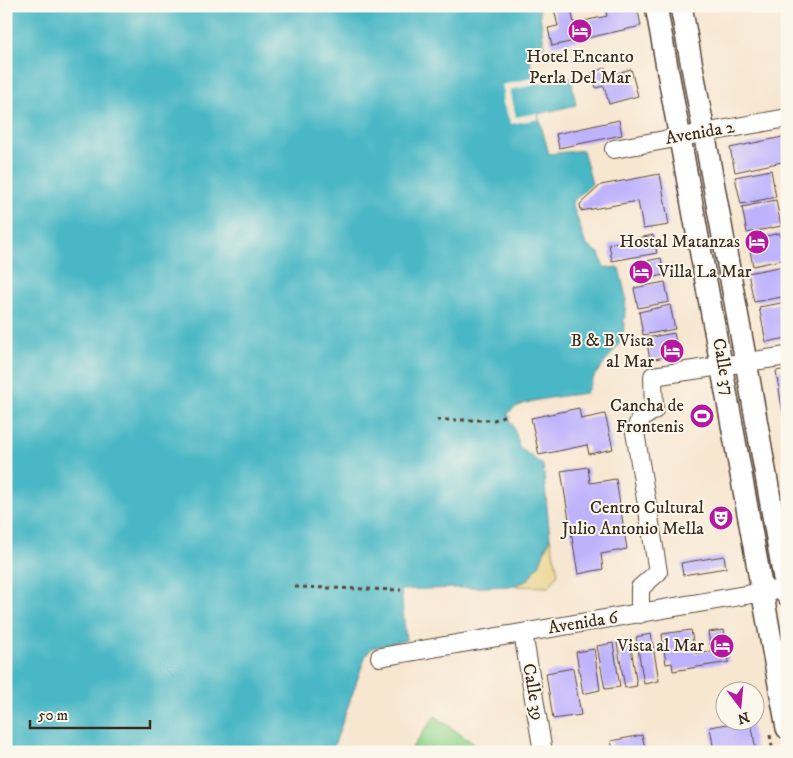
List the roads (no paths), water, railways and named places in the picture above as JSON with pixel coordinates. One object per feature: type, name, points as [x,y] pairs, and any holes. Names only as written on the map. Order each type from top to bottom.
[{"type":"main road","name":"Calle 37","points":[[656,6],[787,728]]},
{"type":"main road","name":"Calle 37","points":[[681,6],[786,590]]},
{"type":"street","name":"Avenida 2","points":[[614,149],[787,118]]},
{"type":"street","points":[[640,614],[640,588],[658,572],[635,432],[640,419],[654,410],[653,376],[787,356]]},
{"type":"street","name":"Avenida 6","points":[[380,657],[763,592],[786,590]]},
{"type":"street","name":"Calle 39","points":[[523,633],[543,752]]},
{"type":"water","points":[[6,6],[539,6],[544,46],[529,53],[534,85],[571,78],[576,105],[538,114],[549,154],[583,150],[592,184],[572,202],[586,245],[599,253],[604,267],[619,268],[626,297],[623,339],[595,375],[586,393],[532,402],[513,409],[508,414],[519,447],[543,465],[550,538],[539,565],[527,581],[511,586],[401,590],[406,640],[372,648],[366,655],[332,752],[6,752]]},
{"type":"place","name":"Hotel Encanto Perla Del Mar","points":[[580,31]]},
{"type":"place","name":"Hostal Matanzas","points":[[757,242]]},
{"type":"place","name":"Villa La Mar","points":[[641,272]]},
{"type":"place","name":"B & B Vista al Mar","points":[[672,351]]},
{"type":"place","name":"Cancha de Frontenis","points":[[702,416]]},
{"type":"place","name":"Centro Cultural Julio Antonio Mella","points":[[721,518]]},
{"type":"place","name":"Vista al Mar","points":[[722,646]]}]
